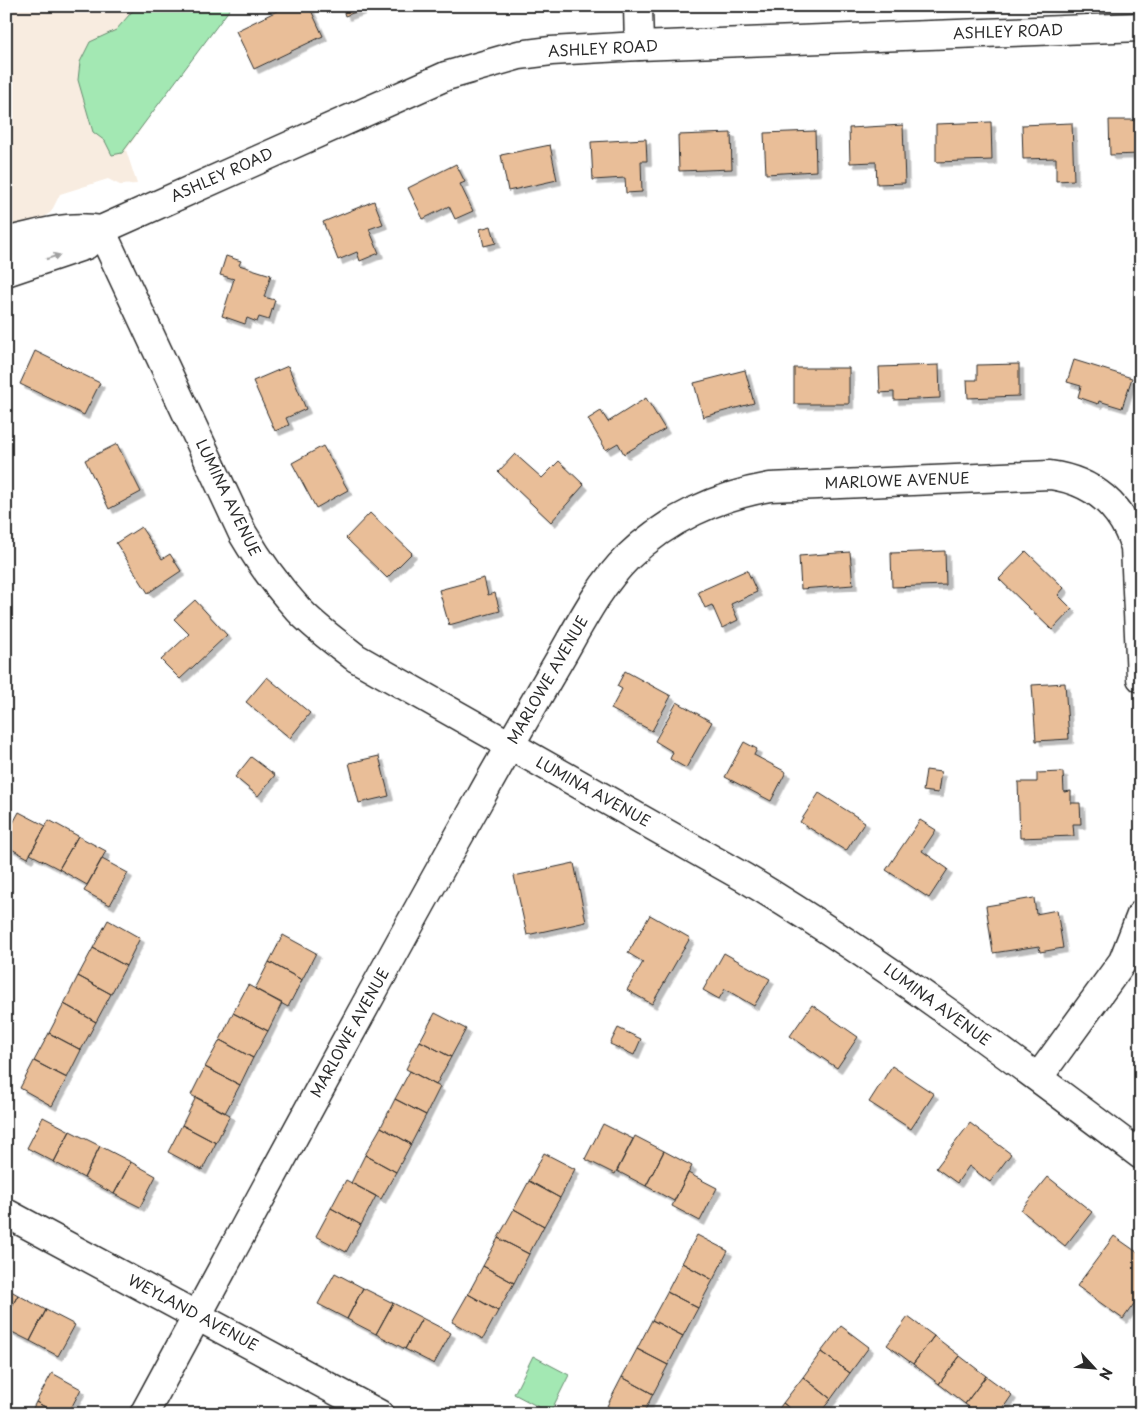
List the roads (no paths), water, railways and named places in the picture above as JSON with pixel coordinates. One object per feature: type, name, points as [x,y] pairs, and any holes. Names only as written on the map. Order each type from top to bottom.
[{"type":"street","points":[[638,6],[639,46]]},
{"type":"street","name":"ASHLEY ROAD","points":[[6,272],[86,245],[101,230],[446,76],[519,55],[551,51],[639,46],[1141,27]]},
{"type":"street","name":"ASHLEY ROAD","points":[[6,242],[66,228],[85,227],[101,230]]},
{"type":"street","name":"LUMINA AVENUE","points":[[101,230],[243,534],[263,567],[298,609],[316,627],[356,658],[745,878],[801,912],[856,948],[1038,1078],[1141,1155]]},
{"type":"street","name":"MARLOWE AVENUE","points":[[144,1414],[420,905],[600,589],[628,557],[664,528],[704,506],[747,491],[770,486],[1050,475],[1064,477],[1091,488],[1114,507],[1130,532],[1135,547],[1141,678]]},
{"type":"street","points":[[1038,1078],[1123,961],[1141,915]]},
{"type":"street","name":"WEYLAND AVENUE","points":[[6,1213],[379,1414]]}]
